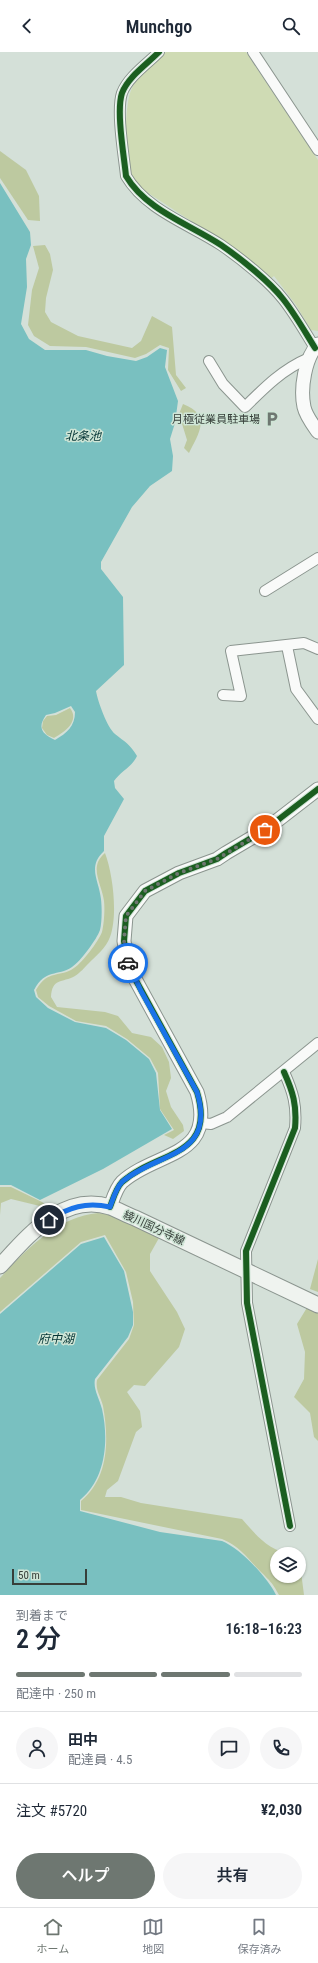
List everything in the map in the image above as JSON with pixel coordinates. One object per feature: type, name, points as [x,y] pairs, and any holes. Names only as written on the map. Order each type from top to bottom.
[{"type":"main road","name":"綾川国分寺線","points":[[0,1266],[29,1235],[56,1215],[70,1208],[95,1204],[110,1207],[318,1305]]},
{"type":"street","points":[[159,52],[131,80],[123,93],[120,105],[126,176],[132,186],[143,198],[220,245],[245,263],[283,298],[314,350],[304,392],[304,408],[318,432]]},
{"type":"street","points":[[253,52],[318,150]]},
{"type":"street","points":[[209,361],[223,384],[245,407],[270,382],[314,350]]},
{"type":"street","points":[[265,591],[318,558]]},
{"type":"street","points":[[223,695],[241,696],[231,651],[304,643],[318,649]]},
{"type":"street","points":[[287,646],[296,689],[318,719]]},
{"type":"street","points":[[110,1207],[121,1183],[175,1153],[190,1142],[201,1123],[202,1107],[197,1092],[128,966],[124,941],[126,916],[145,891],[179,873],[217,859],[265,830],[318,789]]},
{"type":"street","points":[[201,1123],[211,1124],[227,1117],[318,1043]]},
{"type":"street","points":[[284,1072],[293,1094],[297,1110],[295,1128],[246,1251],[246,1271],[247,1302],[290,1526]]},
{"type":"green space","points":[[166,52],[246,52],[318,160],[318,331],[311,330],[296,305],[274,276],[269,280],[237,251],[142,189],[132,177],[128,160],[126,139],[126,116],[129,95],[134,83]]},
{"type":"green space","points":[[0,151],[26,170],[39,196],[40,221],[28,220],[0,178]]},
{"type":"green space","points":[[45,245],[50,254],[53,270],[46,298],[45,312],[51,322],[78,336],[132,348],[141,341],[152,316],[172,327],[176,375],[186,388],[181,391],[168,370],[169,348],[160,345],[146,354],[135,358],[86,347],[50,346],[34,336],[28,325],[32,290],[39,268],[33,246]]},
{"type":"green space","points":[[183,404],[192,408],[198,413],[201,425],[189,453],[184,448],[187,440],[179,414]]},
{"type":"green space","points":[[70,708],[73,713],[73,717],[70,726],[63,733],[54,738],[47,735],[42,728],[43,721],[47,716],[56,715]]},
{"type":"green space","points":[[105,853],[114,895],[114,918],[110,937],[101,952],[79,973],[58,982],[53,987],[51,997],[57,1007],[105,1012],[118,1016],[132,1033],[151,1037],[162,1047],[169,1062],[171,1078],[166,1091],[171,1107],[183,1125],[184,1131],[173,1139],[164,1135],[174,1130],[160,1109],[158,1073],[150,1058],[127,1039],[106,1026],[76,1021],[49,1006],[38,997],[36,990],[45,979],[50,976],[64,973],[78,965],[90,952],[100,936],[103,925],[104,904],[103,895],[97,876],[97,864]]},
{"type":"green space","points":[[0,1187],[11,1187],[42,1202],[45,1204],[44,1207],[11,1199],[1,1203],[0,1215]]},
{"type":"green space","points":[[98,1213],[113,1215],[159,1238],[150,1254],[150,1271],[177,1312],[185,1329],[179,1347],[145,1386],[134,1385],[127,1392],[140,1411],[142,1427],[136,1432],[118,1481],[107,1490],[105,1497],[121,1497],[141,1503],[242,1519],[258,1536],[272,1547],[270,1547],[270,1581],[243,1553],[229,1542],[222,1539],[81,1510],[81,1501],[90,1492],[97,1481],[102,1470],[105,1457],[105,1419],[103,1406],[98,1393],[97,1380],[129,1339],[134,1325],[133,1302],[126,1272],[105,1235],[81,1242],[0,1312],[0,1278],[21,1256],[44,1236],[69,1221]]},
{"type":"green space","points":[[318,1259],[318,1292],[310,1289]]},
{"type":"green space","points":[[308,1306],[318,1311],[318,1441],[314,1437],[310,1413],[294,1397],[304,1379],[305,1352],[297,1324]]},
{"type":"green space","points":[[272,1583],[302,1583],[304,1595],[279,1595]]},
{"type":"water","name":"北条池","points":[[0,183],[30,232],[31,245],[26,259],[27,287],[21,324],[29,339],[45,350],[86,350],[107,356],[136,361],[147,357],[160,348],[167,350],[165,367],[178,401],[175,423],[170,439],[173,456],[172,471],[150,486],[132,507],[101,562],[101,569],[123,597],[124,665],[96,691],[101,708],[112,731],[130,746],[137,756],[135,760],[114,781],[115,788],[124,799],[104,836],[104,851],[96,863],[95,874],[100,892],[101,903],[100,930],[84,955],[72,967],[47,976],[38,983],[34,990],[36,997],[48,1008],[75,1022],[106,1028],[126,1040],[149,1059],[156,1073],[160,1110],[172,1129],[103,1169],[40,1200],[11,1185],[0,1185]],"holes":[[[71,706],[75,712],[74,721],[70,729],[55,740],[42,730],[41,727],[46,715]]]},
{"type":"water","name":"府中湖","points":[[104,1237],[124,1271],[133,1312],[133,1325],[128,1337],[95,1379],[96,1390],[104,1421],[105,1446],[100,1470],[95,1481],[89,1491],[80,1500],[80,1511],[160,1532],[222,1541],[237,1550],[253,1564],[267,1580],[276,1595],[0,1595],[0,1314],[81,1244]]},
{"type":"cycle path","points":[[159,52],[133,76],[122,93],[120,101],[120,122],[126,176],[135,188],[156,207],[209,237],[262,277],[287,305],[315,348]]},
{"type":"cycle path","points":[[110,1207],[116,1190],[122,1182],[136,1172],[180,1150],[191,1141],[198,1130],[201,1114],[197,1092],[128,966],[124,941],[126,916],[145,891],[179,873],[217,859],[265,830],[318,789]]},
{"type":"cycle path","points":[[284,1072],[294,1099],[295,1128],[246,1251],[247,1303],[290,1526]]},
{"type":"way so far","points":[[128,963],[124,941],[126,916],[145,891],[179,873],[217,859],[265,830]]},
{"type":"place","name":"月極従業員駐車場","points":[[272,419]]},
{"type":"route","points":[[49,1220],[70,1208],[82,1205],[95,1204],[110,1207],[116,1191],[121,1183],[175,1153],[190,1142],[201,1123],[202,1107],[197,1092],[141,991],[128,966],[128,963]]}]
